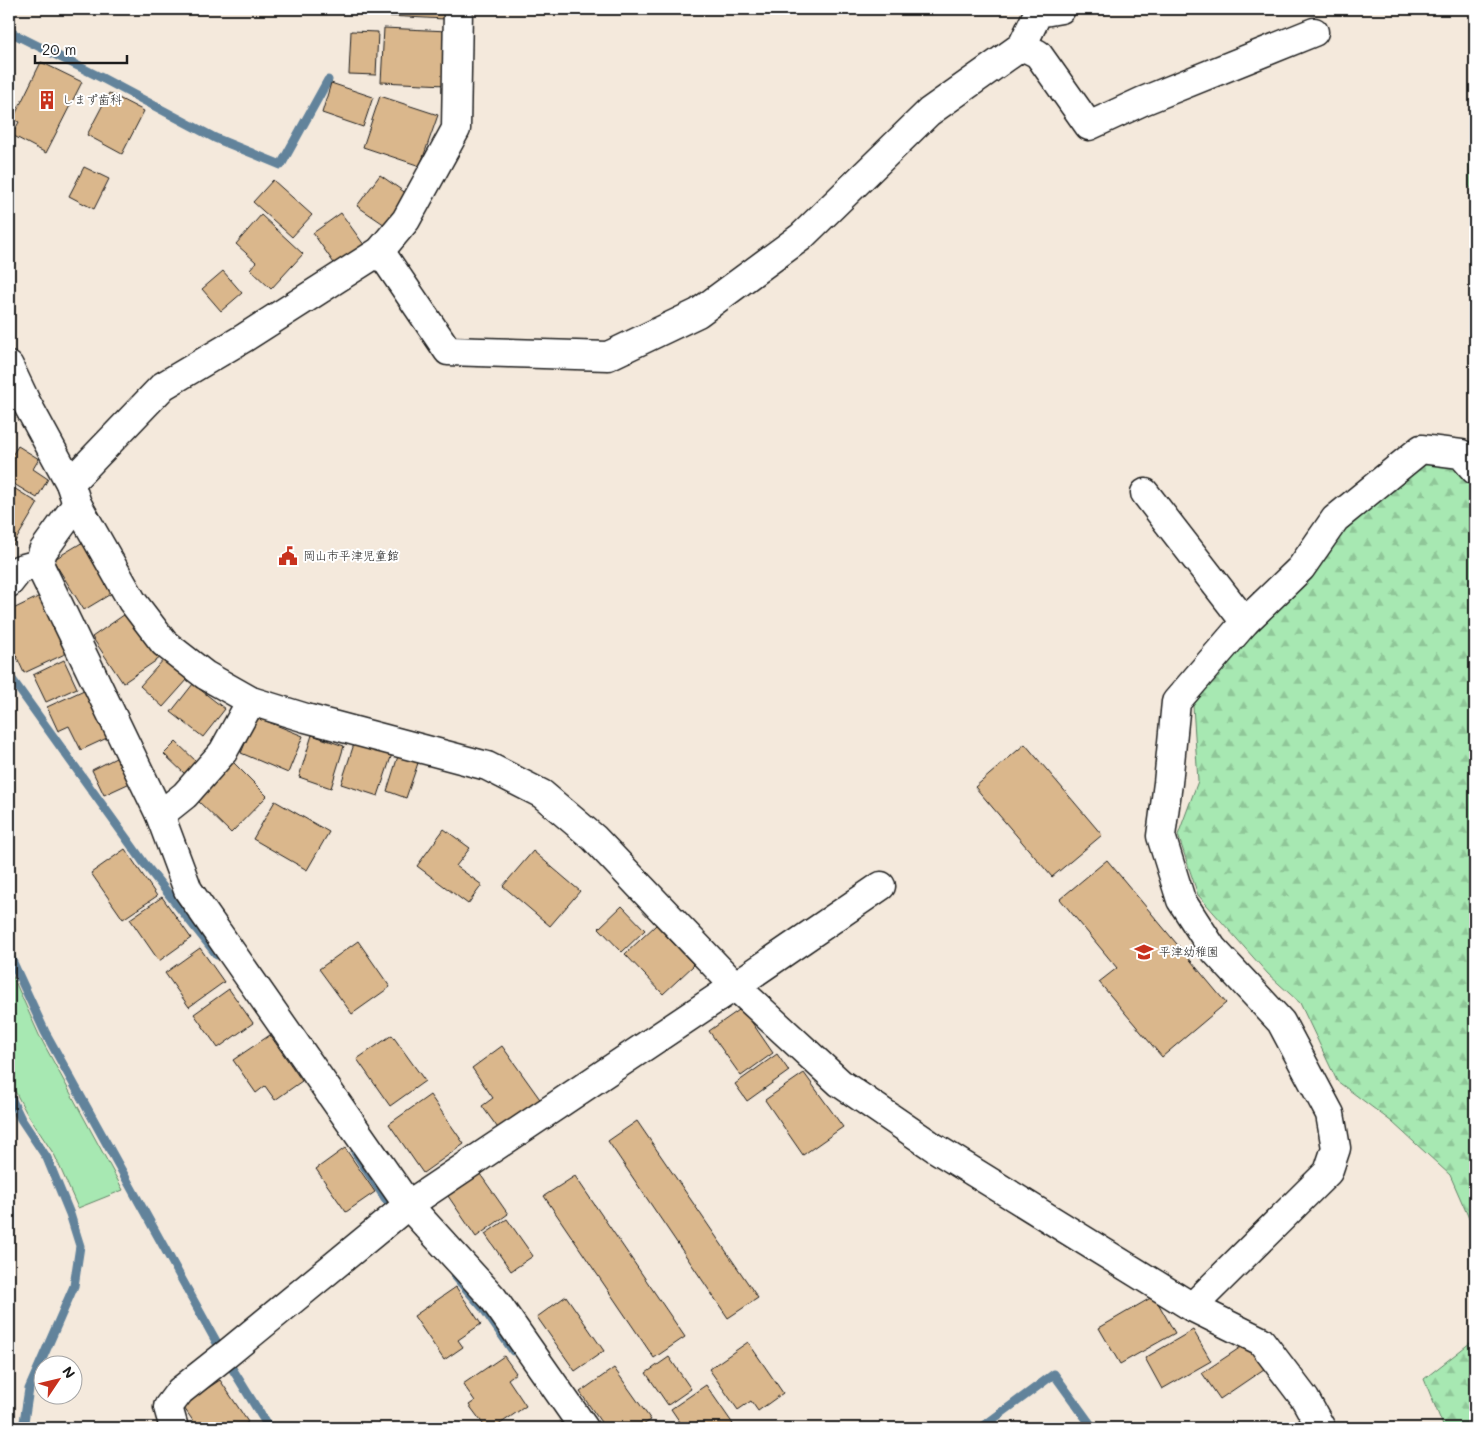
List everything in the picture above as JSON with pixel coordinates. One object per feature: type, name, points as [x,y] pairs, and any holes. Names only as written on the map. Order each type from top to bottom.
[{"type":"street","points":[[458,9],[456,129],[406,220],[380,251],[244,338],[163,386],[73,493],[42,550],[39,564],[160,815],[188,890],[401,1210],[493,1298],[584,1428]]},
{"type":"street","points":[[380,251],[448,351],[608,356],[698,313],[801,237],[929,112],[1022,46],[1038,13],[1061,9]]},
{"type":"street","points":[[1022,46],[1038,54],[1089,126],[1143,101],[1314,32]]},
{"type":"street","points":[[9,366],[73,493],[132,601],[164,643],[206,674],[251,701],[306,718],[487,766],[542,794],[594,838],[735,986],[840,1083],[935,1148],[1192,1307],[1260,1341],[1305,1400],[1321,1428]]},
{"type":"street","points":[[1192,1307],[1328,1172],[1336,1148],[1330,1114],[1282,1022],[1212,948],[1181,900],[1161,836],[1176,702],[1245,622],[1301,568],[1335,519],[1421,449],[1462,454],[1475,470]]},
{"type":"street","points":[[1145,493],[1245,622]]},
{"type":"street","points":[[9,583],[20,568],[39,564]]},
{"type":"street","points":[[160,815],[184,795],[223,752],[251,701]]},
{"type":"street","points":[[174,1428],[168,1407],[180,1391],[223,1358],[401,1210],[881,886]]},
{"type":"green space","points":[[1475,144],[1475,194],[1469,186],[1469,147]]},
{"type":"green space","points":[[1475,453],[1475,1232],[1450,1175],[1392,1122],[1337,1081],[1300,1003],[1268,974],[1198,895],[1178,835],[1198,781],[1193,706],[1236,648],[1344,525],[1428,460]]},
{"type":"green space","points":[[9,968],[39,1035],[123,1190],[78,1208],[55,1156],[26,1112],[9,1080]]},
{"type":"green space","points":[[1475,1339],[1475,1428],[1444,1428],[1424,1379]]},
{"type":"building","points":[[388,9],[446,9],[445,19],[388,16]]},
{"type":"building","points":[[384,28],[448,31],[446,85],[381,82]]},
{"type":"building","points":[[351,31],[378,32],[376,75],[349,74]]},
{"type":"building","name":"しまず歯科","points":[[41,62],[82,82],[46,153],[12,135],[19,122],[13,119]]},
{"type":"building","points":[[331,83],[373,97],[363,127],[322,113]]},
{"type":"building","points":[[109,93],[144,111],[122,154],[87,135]]},
{"type":"building","points":[[380,96],[438,115],[420,166],[363,147]]},
{"type":"building","points":[[84,167],[109,179],[94,209],[69,196]]},
{"type":"building","points":[[380,175],[410,196],[388,227],[357,206]]},
{"type":"building","points":[[273,180],[312,215],[292,237],[253,202]]},
{"type":"building","points":[[341,213],[367,249],[338,269],[313,233]]},
{"type":"building","points":[[261,215],[303,254],[271,289],[250,269],[256,262],[236,244]]},
{"type":"building","points":[[223,271],[242,293],[221,311],[202,289]]},
{"type":"building","points":[[18,446],[39,459],[33,469],[48,479],[37,498],[9,481],[9,460]]},
{"type":"building","points":[[9,485],[38,503],[13,545],[9,542]]},
{"type":"building","points":[[88,539],[119,589],[84,610],[53,560]]},
{"type":"building","points":[[40,596],[67,653],[24,673],[9,640],[9,611]]},
{"type":"building","points":[[131,610],[163,656],[123,683],[92,637]]},
{"type":"building","points":[[165,658],[188,679],[163,707],[140,686]]},
{"type":"building","points":[[64,660],[77,688],[46,702],[33,675]]},
{"type":"building","points":[[193,684],[225,709],[203,737],[171,712]]},
{"type":"building","points":[[84,690],[107,738],[81,750],[69,726],[58,731],[47,707]]},
{"type":"building","points":[[256,717],[303,736],[288,773],[241,753]]},
{"type":"building","points":[[312,735],[344,746],[331,788],[299,777]]},
{"type":"building","points":[[355,741],[392,754],[378,796],[341,784]]},
{"type":"building","points":[[176,742],[198,763],[186,775],[164,754]]},
{"type":"building","points":[[1025,744],[1102,835],[1052,877],[975,787]]},
{"type":"building","points":[[398,756],[418,763],[406,798],[387,791]]},
{"type":"building","points":[[118,757],[130,783],[104,795],[92,770]]},
{"type":"building","points":[[232,761],[267,796],[231,833],[196,799]]},
{"type":"building","points":[[275,801],[329,832],[307,870],[253,839]]},
{"type":"building","points":[[444,829],[470,848],[456,866],[482,885],[468,904],[417,866]]},
{"type":"building","points":[[125,849],[157,896],[123,919],[91,873]]},
{"type":"building","points":[[533,851],[580,891],[550,926],[503,886]]},
{"type":"building","points":[[1107,860],[1226,1003],[1162,1057],[1099,982],[1117,968],[1060,899]]},
{"type":"building","points":[[162,897],[191,938],[159,961],[130,919]]},
{"type":"building","points":[[622,906],[645,930],[622,952],[599,928]]},
{"type":"building","points":[[656,925],[694,965],[663,994],[625,954]]},
{"type":"building","points":[[358,941],[390,987],[352,1014],[319,969]]},
{"type":"building","points":[[200,948],[224,982],[189,1007],[165,973]]},
{"type":"building","points":[[229,989],[253,1023],[218,1048],[194,1014]]},
{"type":"building","points":[[742,1008],[773,1053],[741,1076],[709,1031]]},
{"type":"building","points":[[270,1035],[302,1081],[275,1100],[265,1086],[256,1093],[233,1060]]},
{"type":"building","points":[[392,1035],[425,1081],[390,1106],[357,1059]]},
{"type":"building","points":[[502,1046],[542,1102],[500,1131],[482,1106],[493,1098],[472,1068]]},
{"type":"building","points":[[777,1054],[789,1071],[747,1101],[735,1084]]},
{"type":"building","points":[[804,1073],[843,1127],[803,1155],[765,1100]]},
{"type":"building","points":[[430,1095],[464,1144],[423,1173],[389,1124]]},
{"type":"building","points":[[637,1121],[758,1298],[728,1318],[608,1141]]},
{"type":"building","points":[[345,1148],[375,1192],[346,1212],[316,1169]]},
{"type":"building","points":[[480,1174],[508,1214],[476,1237],[448,1196]]},
{"type":"building","points":[[575,1176],[685,1337],[654,1358],[544,1196]]},
{"type":"building","points":[[507,1219],[533,1256],[511,1271],[485,1234]]},
{"type":"building","points":[[456,1287],[481,1324],[458,1340],[463,1347],[444,1360],[414,1316]]},
{"type":"building","points":[[566,1296],[604,1351],[575,1371],[537,1317]]},
{"type":"building","points":[[1154,1296],[1175,1333],[1120,1364],[1099,1328]]},
{"type":"building","points":[[1193,1330],[1211,1361],[1162,1389],[1145,1358]]},
{"type":"building","points":[[748,1342],[783,1393],[758,1411],[751,1401],[738,1410],[709,1369]]},
{"type":"building","points":[[1247,1343],[1264,1369],[1220,1399],[1202,1373]]},
{"type":"building","points":[[504,1356],[516,1373],[508,1379],[526,1406],[494,1428],[486,1428],[469,1405],[475,1401],[463,1384]]},
{"type":"building","points":[[669,1357],[691,1389],[668,1405],[646,1373]]},
{"type":"building","points":[[614,1368],[651,1420],[638,1428],[605,1428],[580,1392]]},
{"type":"building","points":[[220,1380],[248,1422],[239,1428],[198,1428],[182,1405]]},
{"type":"building","points":[[706,1385],[733,1424],[727,1428],[684,1428],[671,1409]]},
{"type":"waterway","points":[[10,32],[215,138],[281,165],[328,80]]},
{"type":"waterway","points":[[9,675],[144,863],[217,955]]},
{"type":"waterway","points":[[9,954],[45,1032],[222,1352],[269,1428]]},
{"type":"waterway","points":[[9,1094],[21,1119],[47,1158],[70,1214],[80,1246],[74,1286],[29,1389],[23,1428]]},
{"type":"waterway","points":[[355,1152],[385,1198],[396,1211]]},
{"type":"waterway","points":[[455,1276],[483,1308],[513,1351]]},
{"type":"waterway","points":[[981,1428],[1054,1374],[1093,1428]]},
{"type":"place","name":"しまず歯科","points":[[47,100]]},
{"type":"place","name":"岡山市平津児童館","points":[[288,556]]},
{"type":"place","name":"平津幼稚園","points":[[1144,952]]}]
